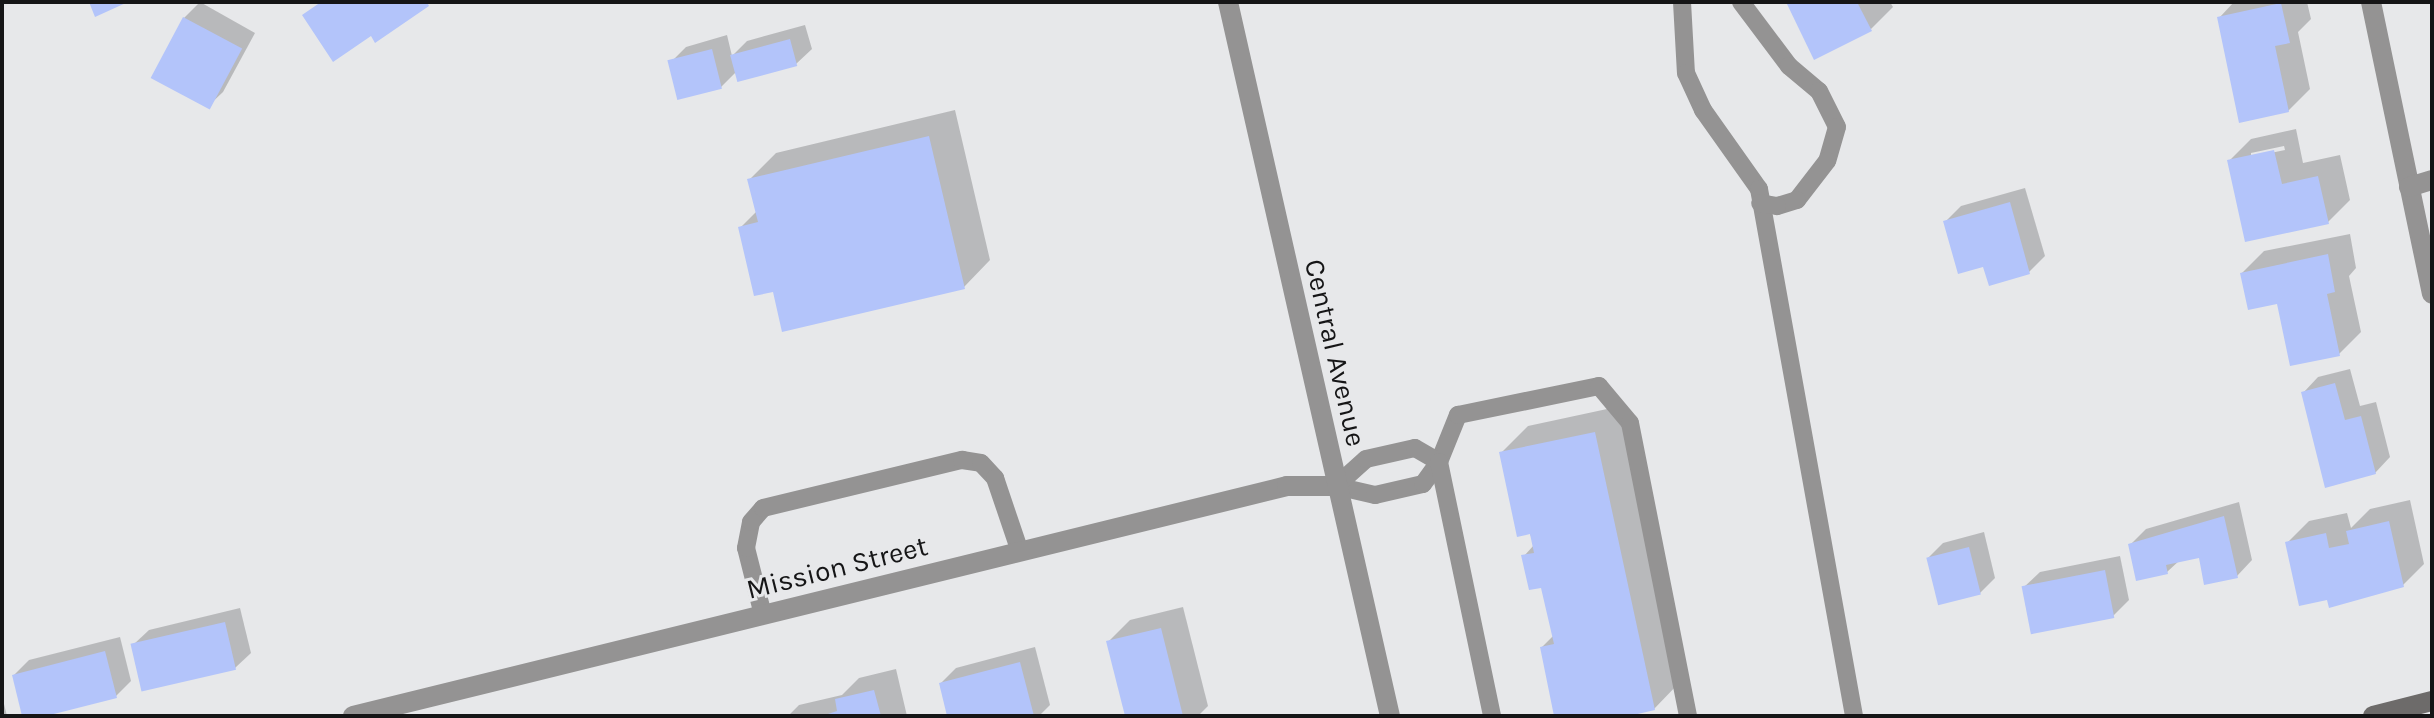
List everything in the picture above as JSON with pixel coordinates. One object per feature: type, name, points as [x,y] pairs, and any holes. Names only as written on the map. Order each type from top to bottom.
[{"type":"main road","points":[[2373,716],[2432,701]]},
{"type":"street","name":"Central Avenue","points":[[1228,2],[1390,716]]},
{"type":"street","points":[[2371,2],[2432,294]]},
{"type":"street","points":[[2409,187],[2432,180]]},
{"type":"street","name":"Mission Street","points":[[353,716],[1287,486],[1336,486]]},
{"type":"lane","points":[[1682,2],[1686,73],[1703,110],[1759,189],[1854,716]]},
{"type":"lane","points":[[1741,2],[1789,66],[1819,91],[1837,127],[1827,161],[1797,200],[1777,206],[1760,203]]},
{"type":"lane","points":[[1336,486],[1375,495],[1423,484],[1439,462],[1458,415],[1599,386],[1630,423],[1688,716]]},
{"type":"lane","points":[[1336,486],[1366,459],[1415,448],[1439,462],[1492,716]]},
{"type":"lane","points":[[763,615],[746,548],[751,522],[763,508],[962,460],[981,463],[995,478],[1020,552]]},
{"type":"building","points":[[89,2],[128,2],[95,17]]},
{"type":"building","points":[[321,2],[427,2],[429,6],[375,43],[371,36],[333,62],[302,15]]},
{"type":"building","points":[[1786,2],[1857,2],[1872,31],[1814,60]]},
{"type":"building","points":[[2281,3],[2290,43],[2275,46],[2289,112],[2239,123],[2217,17]]},
{"type":"building","points":[[183,17],[242,48],[210,109],[151,78]]},
{"type":"building","points":[[790,39],[797,66],[737,82],[730,55]]},
{"type":"building","points":[[712,49],[722,89],[677,100],[667,60]]},
{"type":"building","points":[[929,136],[965,289],[782,332],[773,292],[754,296],[738,227],[758,222],[747,179]]},
{"type":"building","points":[[2274,150],[2282,184],[2318,176],[2329,224],[2245,242],[2227,160]]},
{"type":"building","points":[[2010,202],[2030,274],[1989,286],[1983,267],[1958,274],[1943,221]]},
{"type":"building","points":[[2328,254],[2335,292],[2327,294],[2340,356],[2290,366],[2277,304],[2248,310],[2240,273]]},
{"type":"building","points":[[2335,383],[2345,420],[2361,416],[2376,474],[2325,488],[2301,392]]},
{"type":"building","points":[[1595,432],[1655,710],[1629,716],[1554,716],[1540,647],[1554,644],[1541,588],[1529,590],[1521,555],[1534,553],[1530,534],[1517,537],[1499,452]]},
{"type":"building","points":[[2224,516],[2238,578],[2204,585],[2199,558],[2166,565],[2168,574],[2136,581],[2128,544]]},
{"type":"building","points":[[2389,521],[2404,587],[2329,608],[2327,600],[2299,606],[2285,542],[2326,533],[2329,548],[2349,544],[2346,531]]},
{"type":"building","points":[[1969,547],[1981,595],[1938,605],[1926,558]]},
{"type":"building","points":[[2105,570],[2114,618],[2031,634],[2022,586]]},
{"type":"building","points":[[225,622],[236,670],[142,692],[130,644]]},
{"type":"building","points":[[1161,628],[1183,716],[1125,716],[1106,641]]},
{"type":"building","points":[[105,651],[117,698],[46,716],[22,716],[12,675]]},
{"type":"building","points":[[1020,662],[1034,716],[947,716],[939,683]]},
{"type":"building","points":[[874,690],[881,716],[822,716],[837,711],[835,699]]}]
